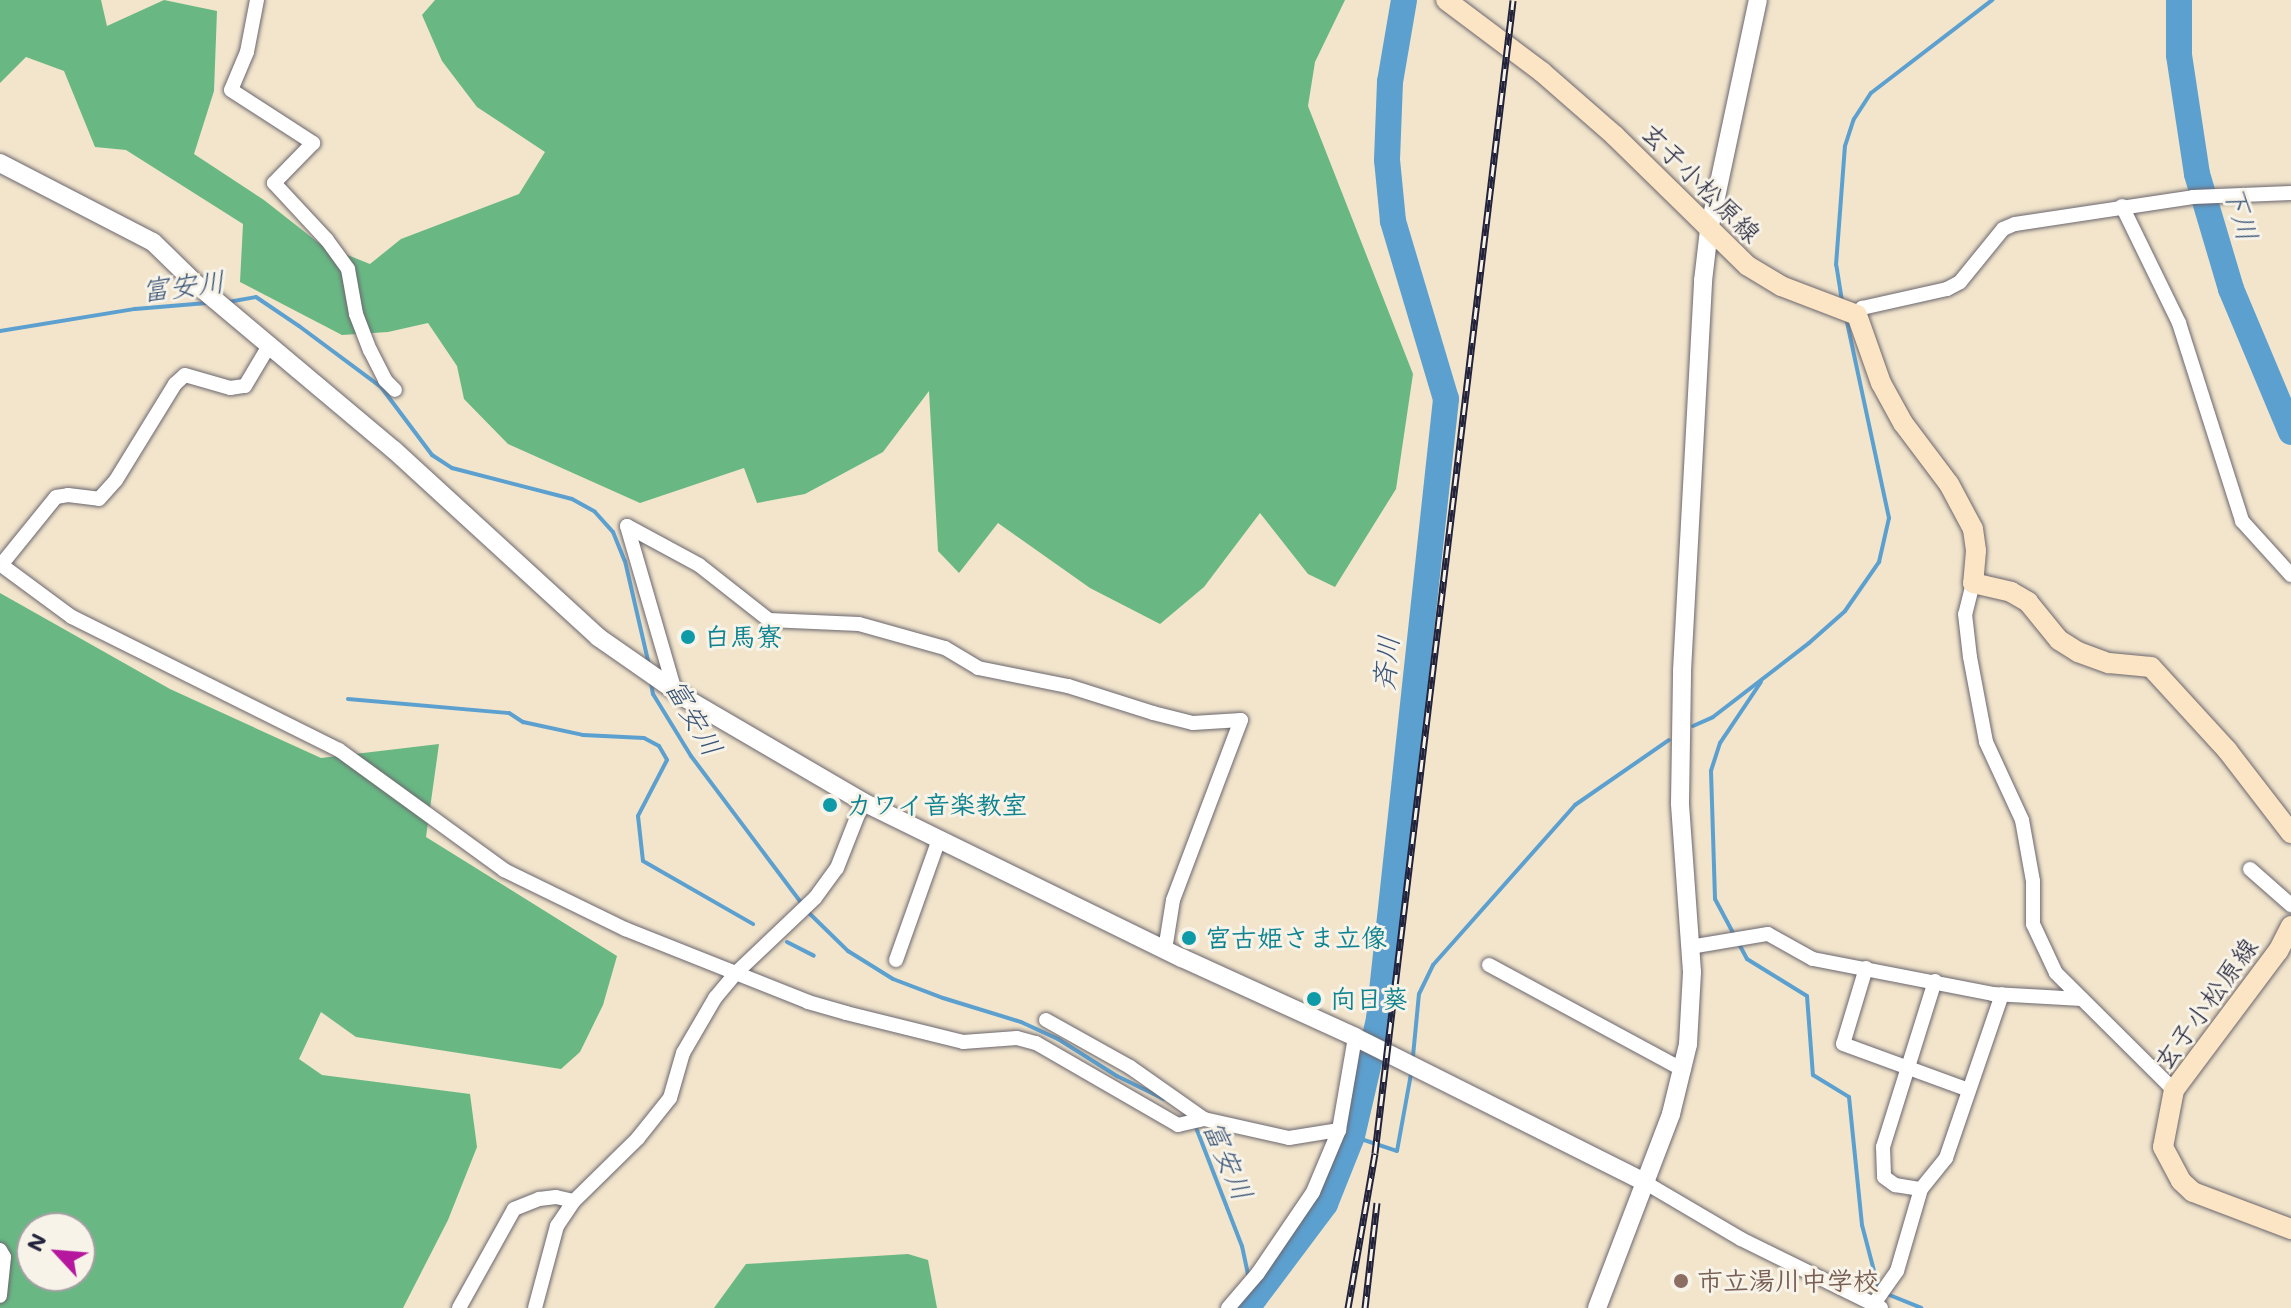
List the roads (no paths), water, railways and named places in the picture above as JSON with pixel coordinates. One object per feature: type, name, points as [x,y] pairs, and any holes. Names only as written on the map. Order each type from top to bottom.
[{"type":"main road","name":"玄子小松原線","points":[[1446,0],[1542,72],[1614,135],[1670,186],[1709,230],[1748,266],[1781,286],[1857,315]]},
{"type":"main road","points":[[1857,315],[1881,383],[1896,410],[1949,484],[1973,529],[1976,551],[1973,583],[2011,592],[2028,602],[2059,640],[2078,652],[2109,663],[2151,667],[2243,770],[2291,833]]},
{"type":"main road","name":"玄子小松原線","points":[[2291,926],[2278,951],[2174,1090],[2163,1147],[2181,1181],[2193,1192],[2291,1229]]},
{"type":"street","points":[[257,0],[247,52],[231,90],[313,143],[274,183],[327,240],[348,269],[356,314],[385,380],[395,390]]},
{"type":"street","points":[[1597,1308],[1646,1183],[1683,1070],[1688,1044],[1690,947],[1680,803],[1686,540],[1709,230],[1758,0]]},
{"type":"street","points":[[0,163],[110,217],[153,242],[196,284],[394,450],[598,637],[678,693],[863,802],[1165,950],[1355,1037],[1646,1183],[1741,1239],[1877,1306],[1897,1271],[1921,1189],[1946,1158],[2002,994]]},
{"type":"street","points":[[1857,315],[1862,308],[1947,289],[1960,282],[2003,229],[2122,206],[2193,197],[2291,193]]},
{"type":"street","points":[[2122,206],[2179,323],[2242,521],[2291,575]]},
{"type":"street","points":[[270,344],[245,386],[230,388],[185,375],[175,384],[116,480],[99,499],[56,497],[0,564],[72,617],[339,750],[504,870],[625,929],[808,1002],[963,1042],[1017,1038],[1036,1043],[1178,1125],[1204,1119]]},
{"type":"street","points":[[678,693],[627,526],[699,565],[769,620],[859,624],[945,648],[978,668],[1068,686],[1153,713],[1193,723],[1241,720],[1173,900],[1165,950]]},
{"type":"street","points":[[1973,583],[1965,614],[1970,657],[1986,742],[2022,820],[2033,881],[2033,924],[2056,973],[2174,1090]]},
{"type":"street","points":[[535,1308],[557,1226],[574,1201],[638,1138],[670,1098],[683,1053],[715,998],[737,972],[815,898],[837,868],[863,802]]},
{"type":"street","points":[[896,960],[939,839]]},
{"type":"street","points":[[2250,869],[2291,905]]},
{"type":"street","points":[[1690,947],[1768,934],[1813,959],[2002,994],[2082,999]]},
{"type":"street","points":[[1489,965],[1683,1070]]},
{"type":"street","points":[[1866,968],[1843,1044],[1969,1090]]},
{"type":"street","points":[[1921,1189],[1895,1185],[1884,1177],[1883,1147],[1935,981]]},
{"type":"street","points":[[1046,1020],[1130,1067],[1204,1119],[1289,1138],[1339,1130]]},
{"type":"street","points":[[1232,1303],[1258,1273],[1313,1192],[1339,1130],[1355,1037]]},
{"type":"street","points":[[459,1308],[514,1209],[539,1199],[574,1201]]},
{"type":"street","points":[[0,1250],[4,1257],[0,1296]]},
{"type":"waterway","name":"斉川","points":[[1247,1308],[1325,1204],[1352,1136],[1379,1019],[1446,399],[1393,221],[1387,160],[1390,82],[1404,0]]},
{"type":"waterway","points":[[1842,301],[1836,265],[1845,146],[1854,119],[1871,93],[1992,0]]},
{"type":"waterway","name":"下川","points":[[2179,0],[2179,55],[2197,174],[2231,289],[2291,432]]},
{"type":"waterway","name":"富安川","points":[[228,302],[256,297],[299,326],[381,387],[432,455],[452,468],[572,499],[595,512],[613,532],[625,561],[649,665]]},
{"type":"waterway","name":"富安川","points":[[0,331],[135,309],[207,303]]},
{"type":"waterway","points":[[1693,726],[1713,717],[1809,643],[1845,611],[1879,562],[1889,518],[1846,317]]},
{"type":"waterway","name":"富安川","points":[[651,682],[653,694],[691,756],[803,905]]},
{"type":"waterway","points":[[1761,682],[1720,743],[1711,771],[1715,899],[1747,959],[1807,996],[1813,1075],[1849,1097],[1862,1225],[1879,1290]]},
{"type":"waterway","points":[[348,699],[509,713],[523,722],[583,735],[644,738],[659,746],[667,760],[638,816],[643,861],[753,924]]},
{"type":"waterway","points":[[1413,1056],[1419,994],[1433,965],[1575,805],[1669,740]]},
{"type":"waterway","name":"富安川","points":[[808,912],[848,951],[893,979],[1021,1022],[1058,1039],[1117,1076],[1164,1099]]},
{"type":"waterway","points":[[787,942],[814,956]]},
{"type":"waterway","points":[[1352,1136],[1397,1151],[1411,1074]]},
{"type":"waterway","name":"富安川","points":[[1195,1125],[1242,1246],[1249,1278]]},
{"type":"waterway","name":"富安川","points":[[1250,1287],[1253,1299]]},
{"type":"waterway","points":[[1887,1294],[1921,1308]]},
{"type":"railway","points":[[1348,1308],[1375,1153],[1513,0]]},
{"type":"railway","points":[[1365,1308],[1377,1203]]},
{"type":"place","name":"白馬寮","points":[[688,637]]},
{"type":"place","name":"カワイ音楽教室","points":[[830,805]]},
{"type":"place","name":"宮古姫さま立像","points":[[1189,938]]},
{"type":"place","name":"向日葵","points":[[1314,999]]},
{"type":"place","name":"市立湯川中学校","points":[[1681,1281]]}]
